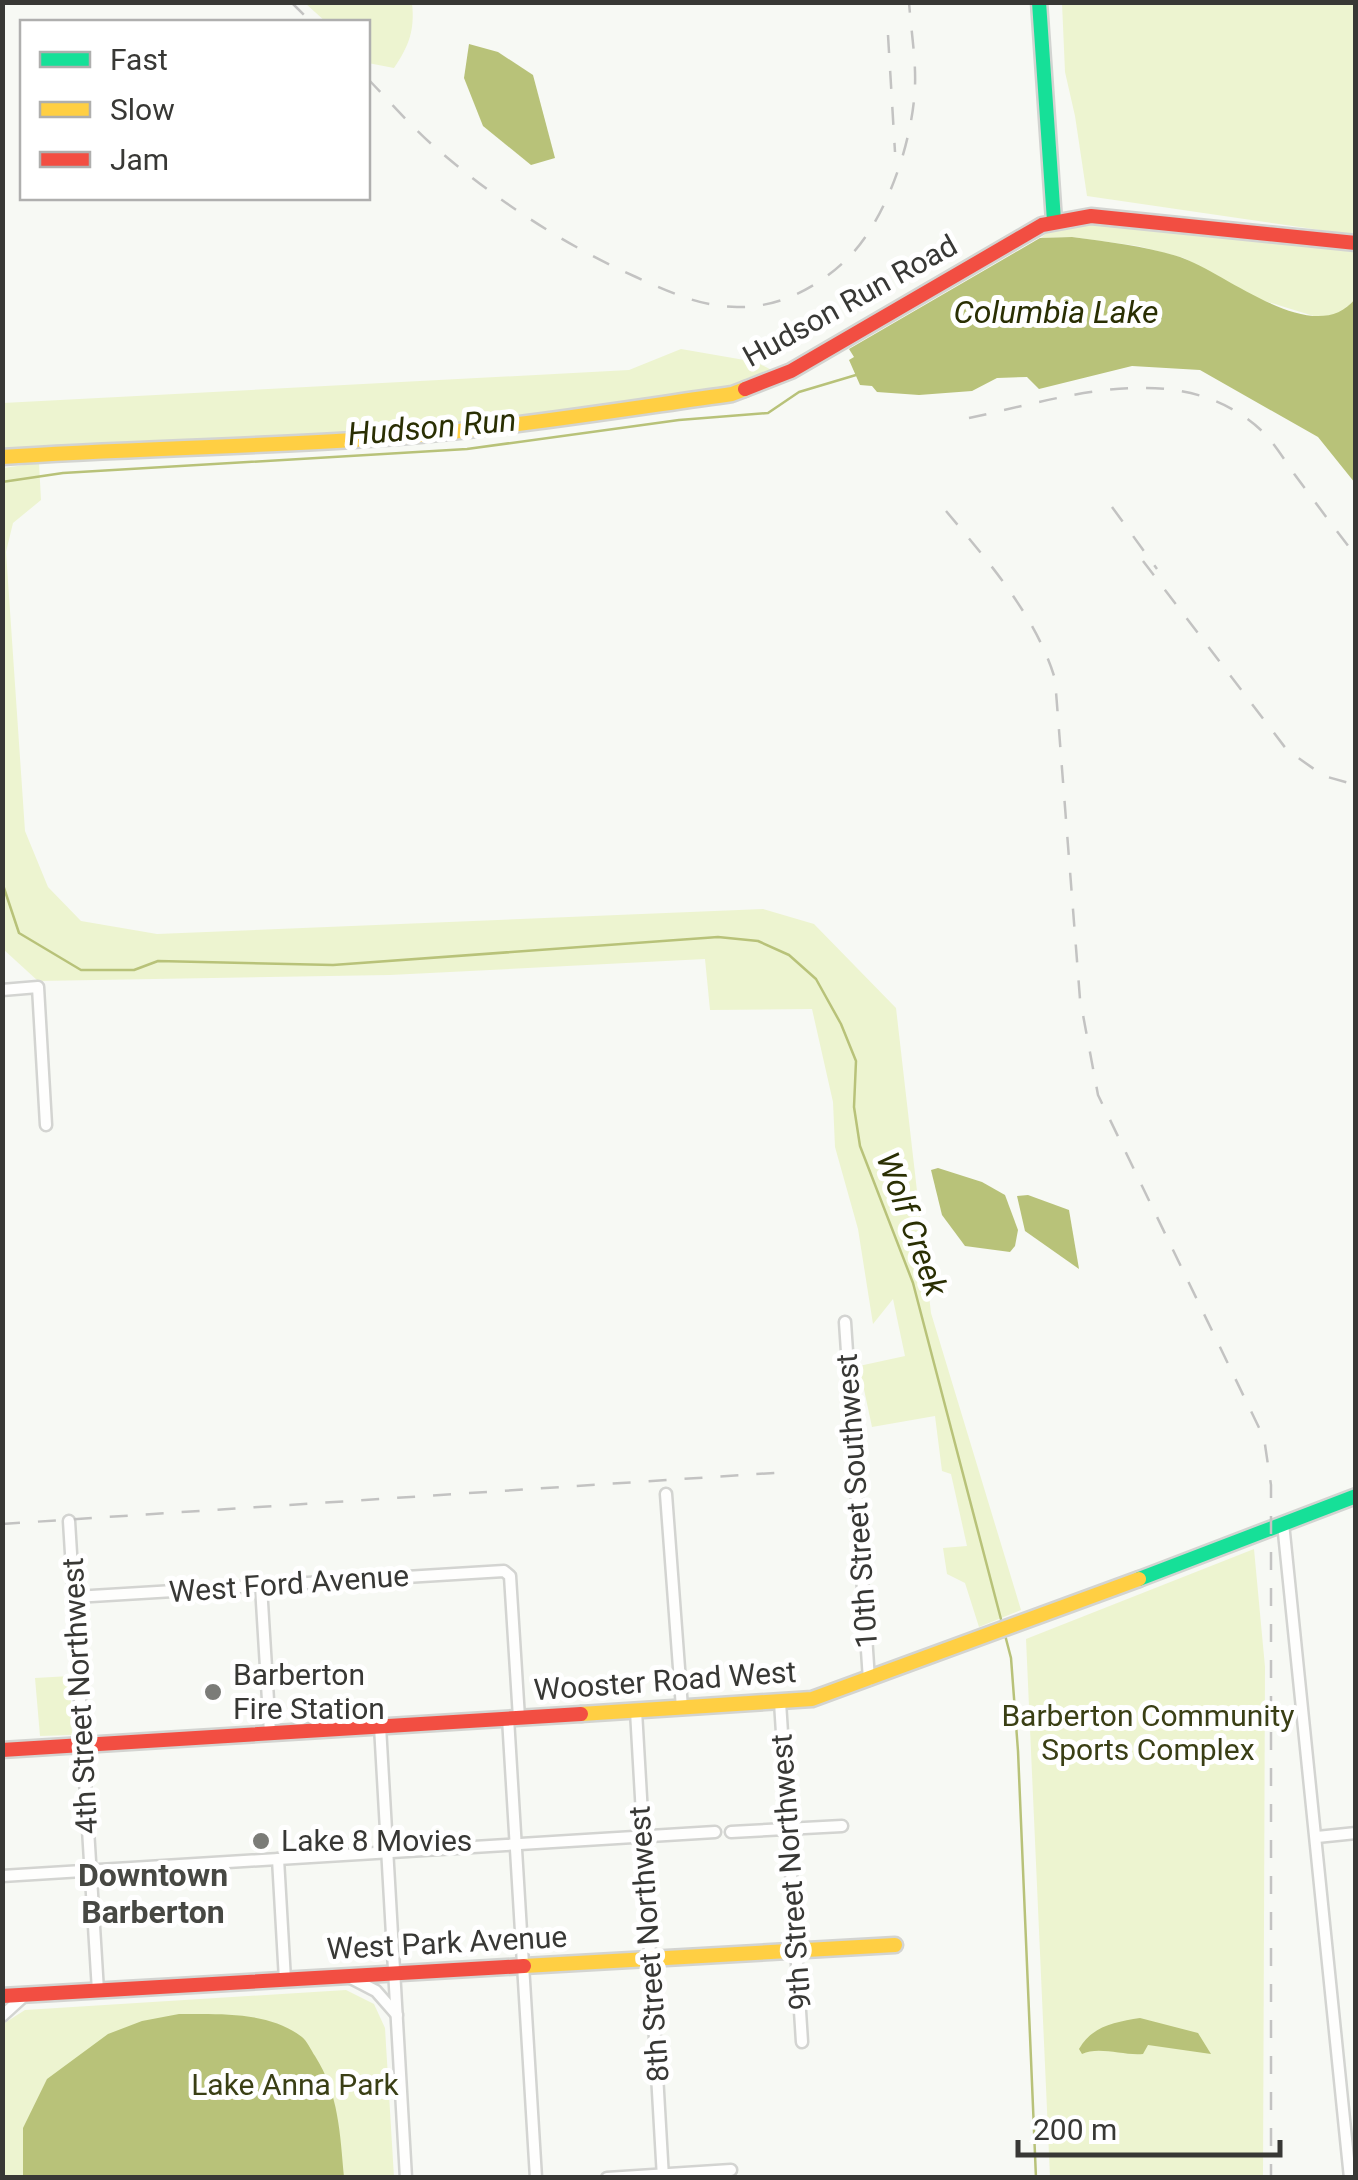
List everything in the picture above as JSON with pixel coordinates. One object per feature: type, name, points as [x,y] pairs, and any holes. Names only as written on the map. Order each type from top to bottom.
[{"type":"main road","points":[[1038,2],[1054,221]]},
{"type":"main road","name":"Hudson Run Road","points":[[2,457],[369,439],[544,421],[732,394],[791,371],[1054,221],[1091,216],[1356,243]]},
{"type":"main road","name":"Wooster Road West","points":[[2,1750],[820,1698],[1356,1496]]},
{"type":"main road","name":"West Park Avenue","points":[[2,1996],[895,1945]]},
{"type":"street","points":[[2,990],[38,988],[46,1126]]},
{"type":"street","name":"10th Street Southwest","points":[[845,1322],[869,1680]]},
{"type":"street","points":[[666,1494],[682,1708]]},
{"type":"street","name":"4th Street Northwest","points":[[69,1521],[98,1991]]},
{"type":"street","points":[[1283,1523],[1351,2139],[1350,2178]]},
{"type":"street","name":"West Ford Avenue","points":[[75,1598],[504,1571],[510,1576],[513,1718]]},
{"type":"street","points":[[262,1586],[270,1733]]},
{"type":"street","name":"9th Street Northwest","points":[[780,1702],[802,2042]]},
{"type":"street","name":"8th Street Northwest","points":[[636,1711],[663,2176]]},
{"type":"street","points":[[513,1718],[516,1845],[536,2178]]},
{"type":"street","points":[[380,1726],[406,2178]]},
{"type":"street","points":[[732,1832],[842,1826]]},
{"type":"street","points":[[2,1876],[714,1832]]},
{"type":"street","points":[[1317,1837],[1356,1833]]},
{"type":"street","points":[[278,1859],[285,1980]]},
{"type":"street","points":[[348,1976],[376,1992],[397,2015]]},
{"type":"street","points":[[2,2016],[26,1994]]},
{"type":"street","points":[[608,2178],[731,2170]]},
{"type":"green space","points":[[305,3],[412,3],[412,30],[394,68],[370,63],[370,20],[324,20]]},
{"type":"green space","points":[[1062,3],[1355,3],[1355,235],[1087,196],[1065,72]]},
{"type":"green space","points":[[1088,223],[1355,252],[1355,299],[1344,314],[1320,318],[1252,297],[1184,258],[1138,246],[1072,237],[1041,238],[1047,232]]},
{"type":"green space","points":[[681,349],[756,362],[781,375],[754,386],[506,426],[3,457],[3,403],[629,370]]},
{"type":"green space","points":[[39,463],[41,500],[13,523],[6,552],[25,831],[48,887],[81,921],[157,934],[763,909],[814,924],[896,1008],[931,1313],[1021,1610],[979,1627],[965,1583],[947,1574],[943,1548],[967,1546],[951,1474],[942,1471],[935,1416],[872,1427],[859,1366],[905,1356],[893,1299],[873,1324],[858,1229],[835,1147],[833,1102],[812,1009],[710,1010],[705,959],[390,975],[38,981],[3,949],[3,468]]},
{"type":"green space","name":"Barberton Community Sports Complex","points":[[1254,1549],[1265,1667],[1263,2177],[1050,2177],[1026,1639]]},
{"type":"green space","points":[[70,1676],[72,1735],[40,1736],[35,1678]]},
{"type":"green space","name":"Lake Anna Park","points":[[346,1990],[374,2004],[385,2028],[394,2177],[3,2178],[3,2024],[25,2010]]},
{"type":"water","points":[[469,44],[498,52],[533,75],[555,158],[531,165],[483,126],[464,78]]},
{"type":"water","name":"Columbia Lake","points":[[1072,237],[1180,257],[1293,312],[1317,316],[1338,312],[1355,299],[1355,483],[1318,437],[1200,370],[1132,366],[1039,389],[1027,377],[997,378],[972,391],[919,395],[877,392],[872,386],[860,385],[849,360],[854,357],[849,349],[1040,238]]},
{"type":"water","points":[[938,1168],[982,1182],[1005,1195],[1018,1230],[1010,1252],[965,1246],[942,1215],[931,1170]]},
{"type":"water","points":[[1028,1195],[1069,1210],[1079,1269],[1025,1231],[1017,1196]]},
{"type":"water","name":"Lake Anna Park","points":[[179,2014],[259,2018],[304,2039],[323,2070],[334,2100],[344,2177],[23,2177],[23,2128],[47,2079],[108,2034],[142,2021]]},
{"type":"water","points":[[1140,2018],[1198,2033],[1211,2054],[1148,2045],[1143,2054],[1082,2054],[1079,2049],[1097,2030]]},
{"type":"waterway","name":"Hudson Run","points":[[2,482],[63,473],[467,449],[679,420],[768,413],[799,392],[856,375]]},
{"type":"waterway","name":"Wolf Creek","points":[[2,882],[19,933],[81,970],[134,970],[158,961],[333,965],[718,937],[758,941],[789,955],[816,979],[856,1061],[854,1107],[860,1146],[913,1283],[1002,1623]]},
{"type":"waterway","name":"Wolf Creek","points":[[1005,1635],[1011,1658],[1018,1751],[1036,2178]]},
{"type":"railway","points":[[291,2],[309,20]]},
{"type":"railway","points":[[370,81],[443,154],[488,190],[559,237],[610,265],[685,297],[724,306],[767,304],[796,294],[835,270],[860,244],[885,203],[903,155],[913,108],[915,65],[909,2]]},
{"type":"railway","points":[[888,35],[895,152]]},
{"type":"railway","points":[[969,418],[1082,393],[1121,389],[1159,388],[1196,395],[1231,408],[1263,432],[1356,556]]},
{"type":"railway","points":[[1112,507],[1157,569]]},
{"type":"railway","points":[[946,511],[1023,611],[1055,679],[1080,999],[1098,1095],[1264,1438],[1271,1485],[1271,2178]]},
{"type":"railway","points":[[1143,561],[1287,750],[1324,776],[1356,785]]},
{"type":"railway","points":[[2,1524],[788,1472]]},
{"type":"traffic: fast","points":[[1039,2],[1054,221]]},
{"type":"traffic: fast","points":[[1139,1579],[1356,1496]]},
{"type":"traffic: slow","points":[[2,457],[414,435],[596,414],[745,389]]},
{"type":"traffic: slow","points":[[581,1714],[812,1699],[1139,1579]]},
{"type":"traffic: slow","points":[[524,1966],[895,1945]]},
{"type":"traffic: jam","points":[[745,389],[791,371],[1042,225],[1091,216],[1356,243]]},
{"type":"traffic: jam","points":[[2,1750],[581,1714]]},
{"type":"traffic: jam","points":[[2,1996],[524,1966]]},
{"type":"place","name":"Barberton Fire Station","points":[[213,1692]]},
{"type":"place","name":"Lake 8 Movies","points":[[261,1841]]},
{"type":"district","name":"Downtown Barberton","points":[[153,1894]]}]
